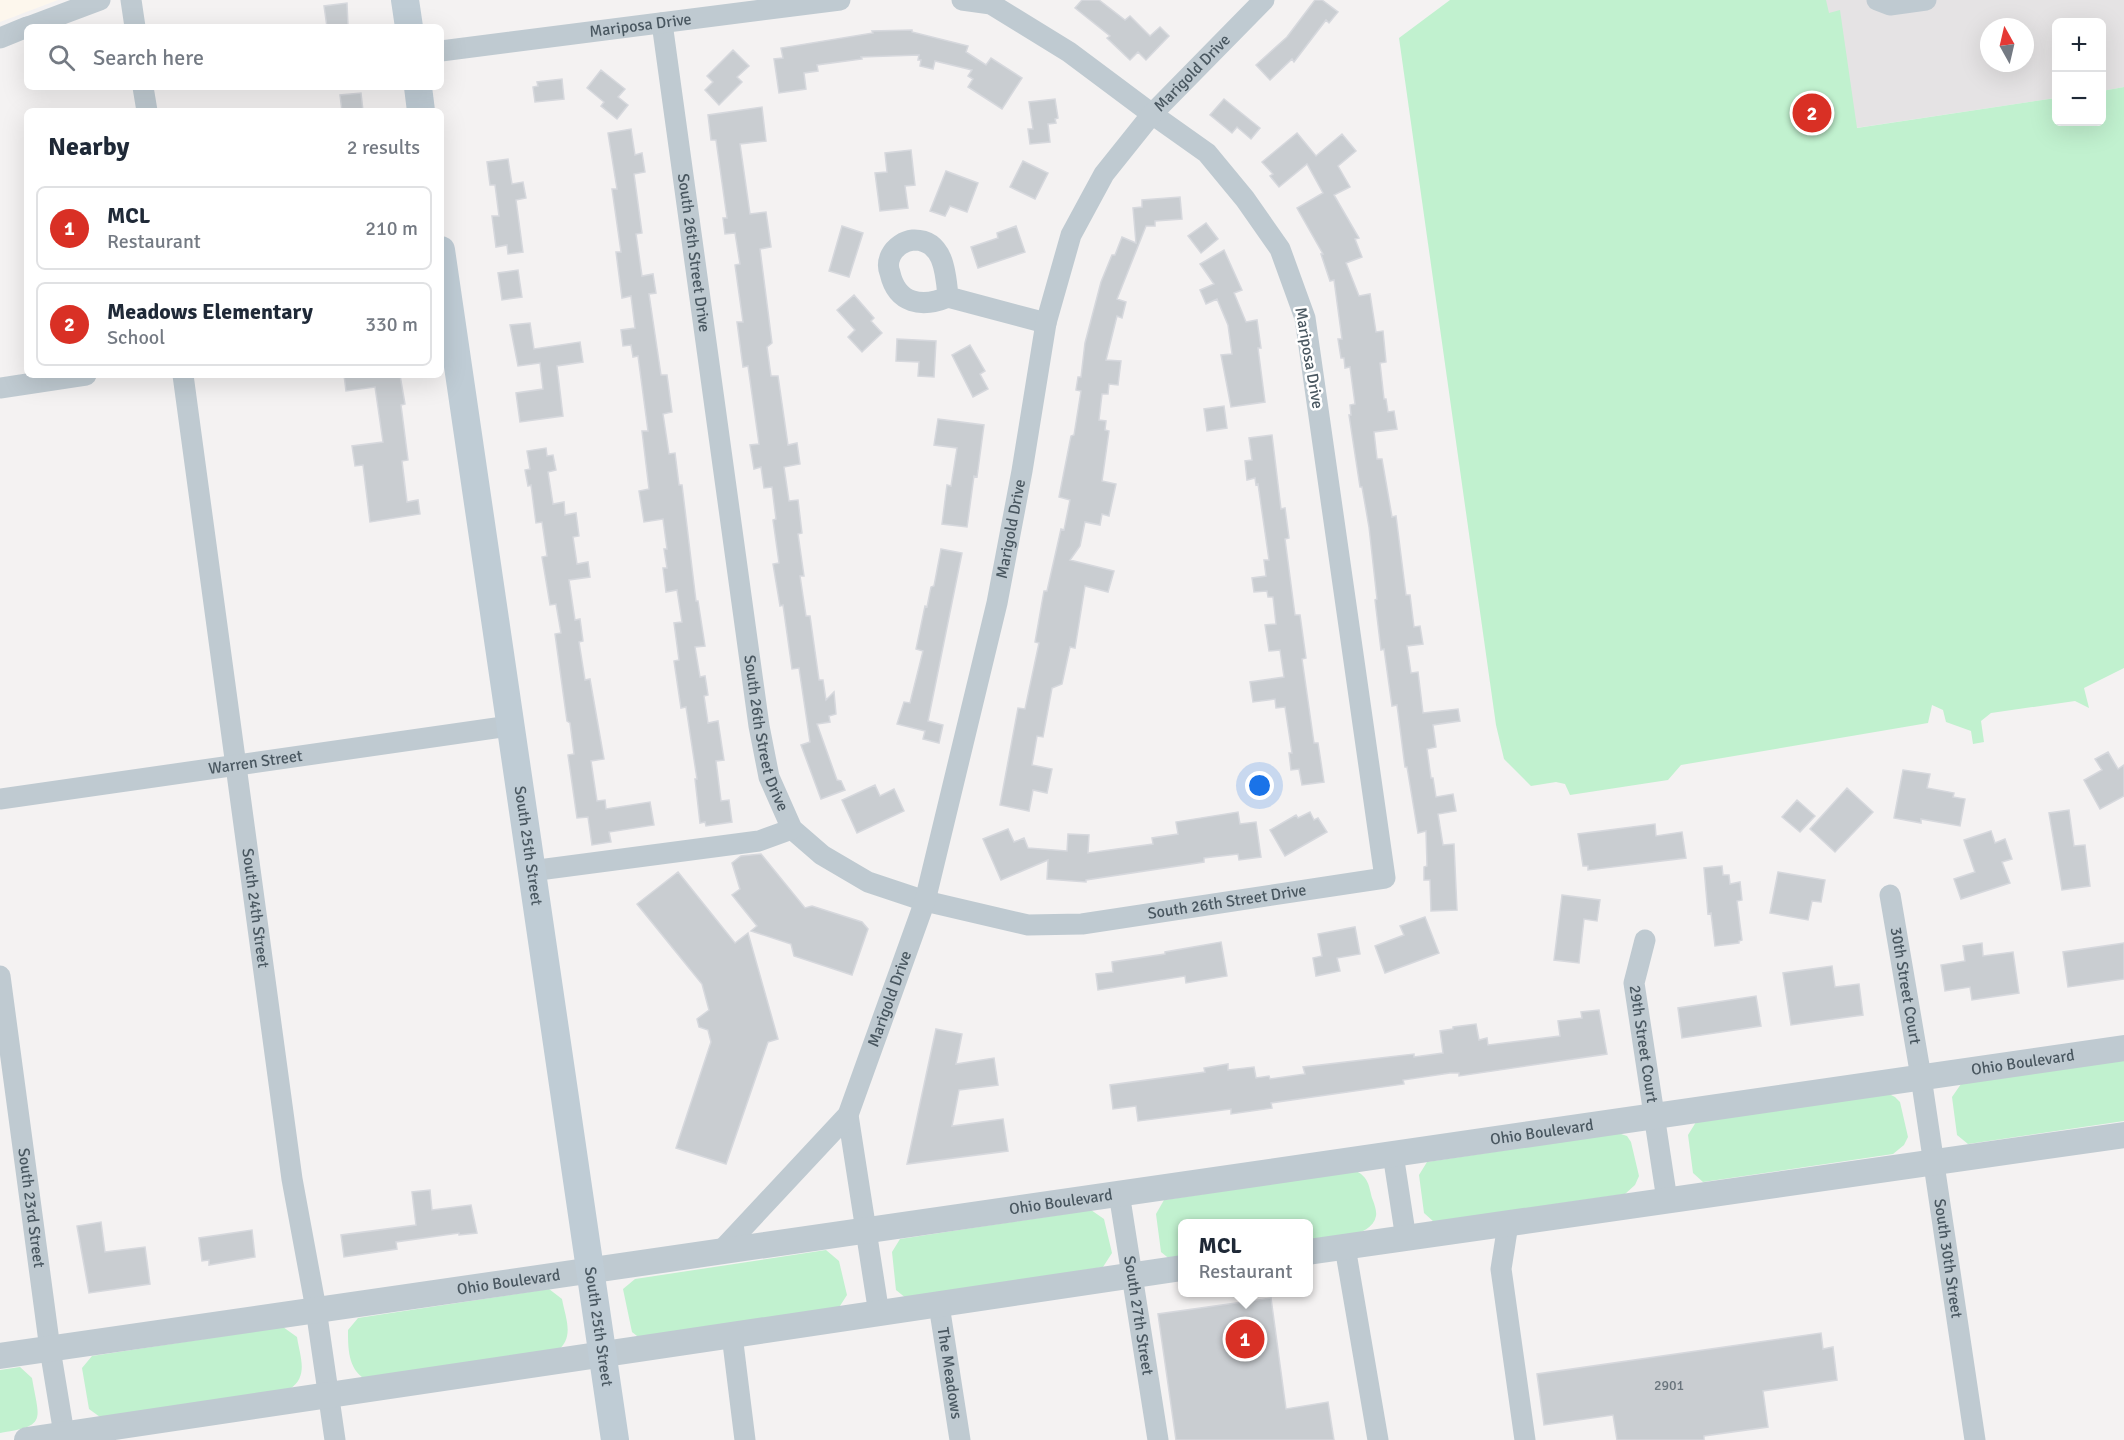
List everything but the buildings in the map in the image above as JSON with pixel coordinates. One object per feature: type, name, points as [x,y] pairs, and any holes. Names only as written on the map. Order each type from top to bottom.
[{"type":"main road","points":[[405,0],[409,24]]},
{"type":"main road","points":[[418,90],[421,108]]},
{"type":"main road","name":"South 25th Street","points":[[444,293],[446,322],[510,726],[615,1440]]},
{"type":"street","points":[[36,24],[100,0]]},
{"type":"street","points":[[131,0],[135,24]]},
{"type":"street","name":"Mariposa Drive","points":[[444,51],[840,0]]},
{"type":"street","name":"Mariposa Drive","points":[[962,0],[991,4],[1069,52],[1207,153],[1245,199],[1280,249],[1305,318],[1385,878]]},
{"type":"street","name":"Marigold Drive","points":[[722,1250],[848,1115],[925,901],[997,603],[1022,471],[1046,323],[1071,235],[1104,174],[1152,114],[1264,0]]},
{"type":"street","points":[[1878,0],[1890,5],[1926,0]]},
{"type":"street","name":"South 26th Street Drive","points":[[662,23],[759,726],[769,777],[792,829],[822,855],[868,882],[925,901],[1028,925],[1082,924],[1385,878]]},
{"type":"street","points":[[0,38],[24,29]]},
{"type":"street","points":[[144,90],[146,108]]},
{"type":"street","points":[[948,297],[1046,323]]},
{"type":"street","points":[[0,388],[66,378]]},
{"type":"street","name":"South 24th Street","points":[[183,378],[292,1179],[316,1309],[335,1440]]},
{"type":"street","name":"Warren Street","points":[[0,799],[510,726]]},
{"type":"street","points":[[531,871],[759,841],[792,829]]},
{"type":"street","name":"30th Street Court","points":[[1890,895],[1921,1077]]},
{"type":"street","name":"29th Street Court","points":[[1645,940],[1634,982],[1667,1200]]},
{"type":"street","name":"South 23rd Street","points":[[0,976],[50,1348],[65,1437]]},
{"type":"street","name":"Ohio Boulevard","points":[[0,1356],[2124,1048]]},
{"type":"street","name":"South 30th Street","points":[[1921,1077],[1975,1440]]},
{"type":"street","name":"Marigold Drive","points":[[848,1115],[879,1314]]},
{"type":"street","points":[[1313,1251],[2124,1135]]},
{"type":"street","points":[[1393,1154],[1406,1239]]},
{"type":"street","name":"South 27th Street","points":[[1119,1193],[1158,1440]]},
{"type":"street","points":[[1508,1224],[1501,1269],[1525,1440]]},
{"type":"street","points":[[1345,1247],[1378,1440]]},
{"type":"street","points":[[27,1440],[65,1437],[1178,1268]]},
{"type":"street","name":"The Meadows","points":[[939,1305],[960,1440]]},
{"type":"street","points":[[732,1335],[746,1440]]},
{"type":"shaded area","points":[[0,0],[58,0],[0,22]]},
{"type":"shaded area","points":[[1653,0],[2124,0],[2124,87],[2106,90],[2106,18],[2052,18],[2052,99],[1856,128]]},
{"type":"green space","points":[[1450,0],[1826,0],[1829,13],[1840,10],[1857,128],[2052,99],[2052,126],[2106,126],[2106,90],[2124,87],[2124,668],[2084,688],[2089,708],[2075,701],[1991,713],[1981,721],[1984,742],[1973,744],[1971,731],[1946,722],[1943,710],[1932,705],[1928,723],[1681,765],[1668,780],[1570,795],[1565,784],[1556,782],[1531,786],[1504,759],[1496,725],[1399,38]]},
{"type":"green space","points":[[2124,1059],[2124,1121],[1968,1144],[1957,1135],[1952,1097],[1961,1084]]},
{"type":"green space","points":[[1887,1093],[1900,1102],[1908,1137],[1904,1145],[1893,1154],[1703,1182],[1693,1173],[1688,1135],[1696,1122]]},
{"type":"green space","points":[[1618,1133],[1627,1136],[1631,1142],[1639,1176],[1635,1185],[1625,1194],[1434,1222],[1424,1213],[1419,1175],[1427,1162]]},
{"type":"green space","points":[[1356,1171],[1367,1182],[1376,1216],[1373,1224],[1357,1233],[1313,1240],[1313,1219],[1178,1219],[1178,1260],[1172,1261],[1161,1252],[1156,1214],[1164,1200]]},
{"type":"green space","points":[[1091,1210],[1104,1219],[1112,1253],[1103,1267],[907,1299],[896,1290],[892,1252],[900,1239]]},
{"type":"green space","points":[[826,1250],[839,1261],[847,1295],[838,1309],[642,1340],[632,1332],[623,1289],[635,1279]]},
{"type":"green space","points":[[549,1289],[562,1299],[568,1328],[566,1341],[556,1352],[365,1379],[359,1375],[352,1364],[348,1330],[358,1318]]},
{"type":"green space","points":[[283,1327],[297,1337],[302,1366],[300,1378],[290,1389],[100,1417],[89,1409],[82,1368],[92,1356]]},
{"type":"green space","points":[[20,1367],[32,1378],[37,1403],[37,1419],[26,1427],[0,1433],[0,1370]]},
{"type":"place","name":"Meadows Elementary","points":[[1812,113]]},
{"type":"place","name":"MCL","points":[[1245,1339]]}]
